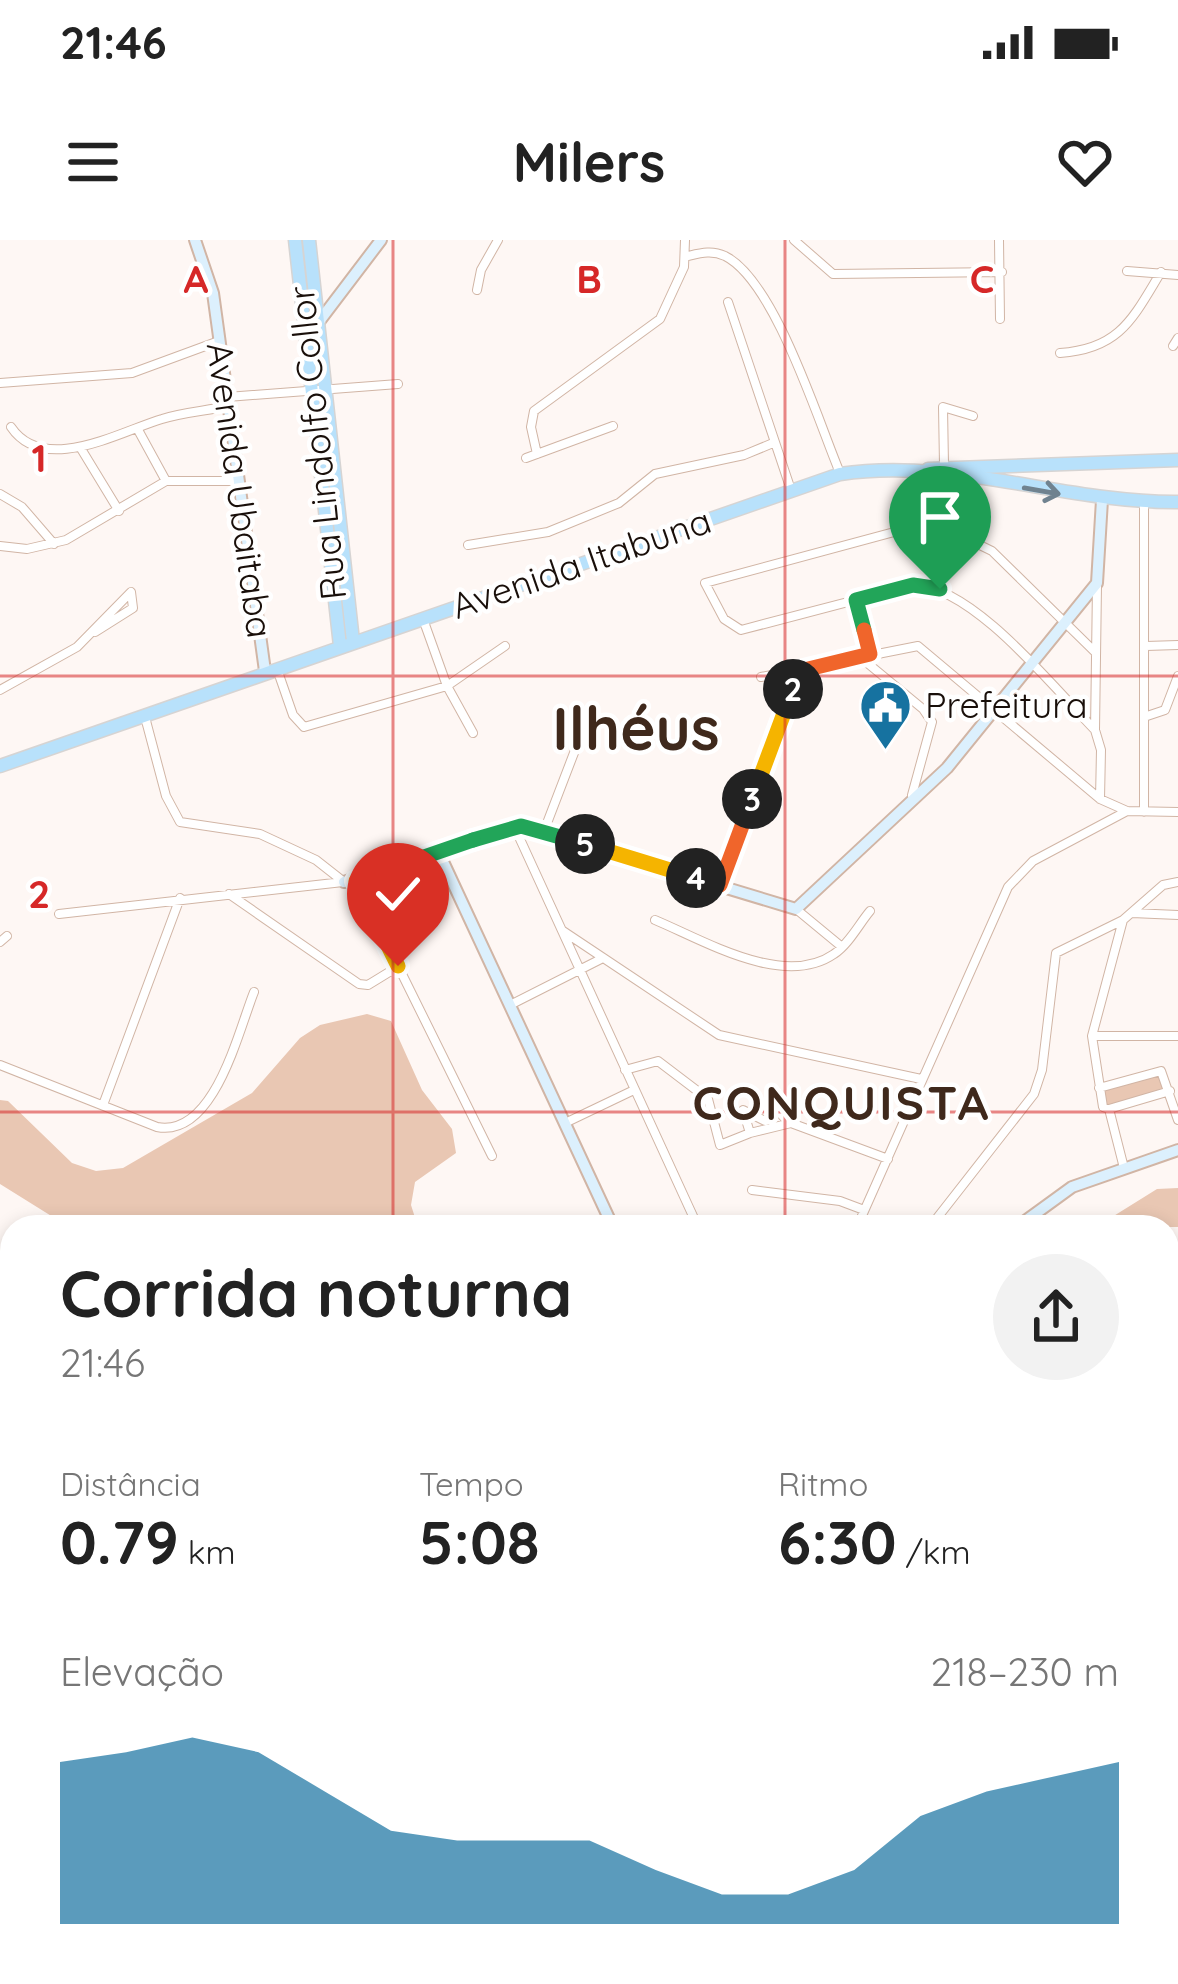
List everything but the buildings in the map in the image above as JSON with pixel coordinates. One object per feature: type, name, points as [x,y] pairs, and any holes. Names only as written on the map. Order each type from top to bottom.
[{"type":"main road","name":"Rua Lindolfo Collor","points":[[295,240],[308,388],[346,644]]},
{"type":"main road","name":"Rua Lindolfo Collor","points":[[309,240],[346,644]]},
{"type":"main road","points":[[927,470],[944,465],[1178,460]]},
{"type":"main road","points":[[987,481],[990,464]]},
{"type":"main road","name":"Avenida Itabuna","points":[[0,766],[840,474],[927,470],[1102,500],[1178,502]]},
{"type":"street","name":"Avenida Ubaitaba","points":[[196,240],[209,270],[237,481],[270,669]]},
{"type":"street","points":[[318,322],[381,240]]},
{"type":"street","points":[[477,290],[498,240]]},
{"type":"street","points":[[537,454],[531,427],[534,411],[661,319],[688,256],[685,241],[697,240]]},
{"type":"street","points":[[794,240],[833,274],[1002,272]]},
{"type":"street","points":[[999,240],[1000,319]]},
{"type":"street","points":[[688,256],[713,252],[730,259],[758,290],[840,474]]},
{"type":"street","points":[[1127,271],[1178,275]]},
{"type":"street","points":[[1060,353],[1093,346],[1126,330],[1161,272]]},
{"type":"street","points":[[728,302],[791,490]]},
{"type":"street","points":[[0,383],[132,373],[219,341]]},
{"type":"street","points":[[11,427],[32,445],[80,447],[228,402],[308,388],[398,384]]},
{"type":"street","points":[[944,465],[943,407],[973,416]]},
{"type":"street","points":[[526,458],[614,426]]},
{"type":"street","points":[[136,428],[166,481]]},
{"type":"street","points":[[467,545],[548,532],[619,502],[655,474],[730,459],[772,443]]},
{"type":"street","points":[[80,447],[119,511]]},
{"type":"street","points":[[0,546],[53,544],[166,481],[237,481]]},
{"type":"street","points":[[0,494],[22,507],[53,544]]},
{"type":"street","points":[[1100,799],[1095,652],[1102,500]]},
{"type":"street","points":[[1144,502],[1148,716],[1144,812]]},
{"type":"street","points":[[1095,652],[992,551],[970,538],[930,527],[705,583],[724,620],[745,630],[913,585],[940,589],[1030,663],[1095,730]]},
{"type":"street","points":[[796,909],[912,795],[947,768],[1097,583]]},
{"type":"street","points":[[0,690],[95,632],[133,608],[131,592],[124,593],[95,632]]},
{"type":"street","points":[[856,600],[870,654]]},
{"type":"street","points":[[423,619],[446,686],[473,733]]},
{"type":"street","points":[[270,669],[302,728],[446,686],[506,646]]},
{"type":"street","points":[[761,677],[918,646],[995,707],[1047,760],[1100,799],[1126,811],[1178,812]]},
{"type":"street","points":[[1146,646],[1178,646]]},
{"type":"street","points":[[859,656],[923,709],[932,722],[912,795]]},
{"type":"street","points":[[720,885],[800,671]]},
{"type":"street","points":[[1148,716],[1165,710],[1178,676]]},
{"type":"street","points":[[146,717],[166,796],[180,822],[260,834],[350,881],[398,966],[492,1156]]},
{"type":"street","points":[[544,831],[582,732]]},
{"type":"street","points":[[861,1215],[1016,876],[1126,811]]},
{"type":"street","points":[[514,826],[690,1215]]},
{"type":"street","points":[[58,914],[350,881],[514,826],[544,831],[796,909],[842,946]]},
{"type":"street","points":[[439,853],[607,1215]]},
{"type":"street","points":[[939,1215],[1034,1094],[1042,1070],[1056,952],[1127,916],[1163,885],[1178,882]]},
{"type":"street","points":[[228,893],[359,984],[398,966]]},
{"type":"street","points":[[102,1105],[180,898]]},
{"type":"street","points":[[655,920],[772,964],[817,962],[842,946],[870,911]]},
{"type":"street","points":[[1127,916],[1178,915]]},
{"type":"street","points":[[1127,916],[1092,1036],[1103,1107],[1171,1090]]},
{"type":"street","points":[[562,930],[719,1035],[921,1079]]},
{"type":"street","points":[[509,1006],[603,958]]},
{"type":"street","points":[[0,1065],[166,1129],[209,1104],[254,992]]},
{"type":"street","points":[[1092,1036],[1178,1036]]},
{"type":"street","points":[[625,1070],[658,1060],[704,1094],[720,1145],[788,1123]]},
{"type":"street","points":[[1099,1088],[1161,1071],[1178,1120]]},
{"type":"street","points":[[565,1124],[634,1090]]},
{"type":"street","points":[[750,1133],[743,1110],[765,1121],[772,1118],[771,1102],[788,1123],[888,1159]]},
{"type":"street","points":[[1109,1109],[1124,1168]]},
{"type":"street","points":[[1034,1215],[1072,1187],[1178,1150]]},
{"type":"street","points":[[752,1190],[840,1201],[864,1210]]},
{"type":"shaded area","points":[[367,1014],[391,1021],[422,1090],[452,1129],[456,1153],[415,1182],[414,1215],[50,1215],[0,1184],[0,1100],[8,1101],[72,1163],[96,1171],[123,1168],[252,1093],[300,1038],[320,1025]]},
{"type":"shaded area","points":[[1161,1075],[1165,1090],[1107,1106],[1103,1091]]},
{"type":"shaded area","points":[[1178,1188],[1178,1215],[1115,1215],[1157,1189]]},
{"type":"place","name":"Prefeitura","points":[[886,751]]},
{"type":"district","name":"Ilhéus","points":[[636,729]]},
{"type":"district","name":"CONQUISTA","points":[[842,1103]]},
{"type":"route","points":[[398,966],[356,881],[506,827],[530,827],[720,885],[800,671],[870,654],[856,600],[913,585],[940,589]]}]
